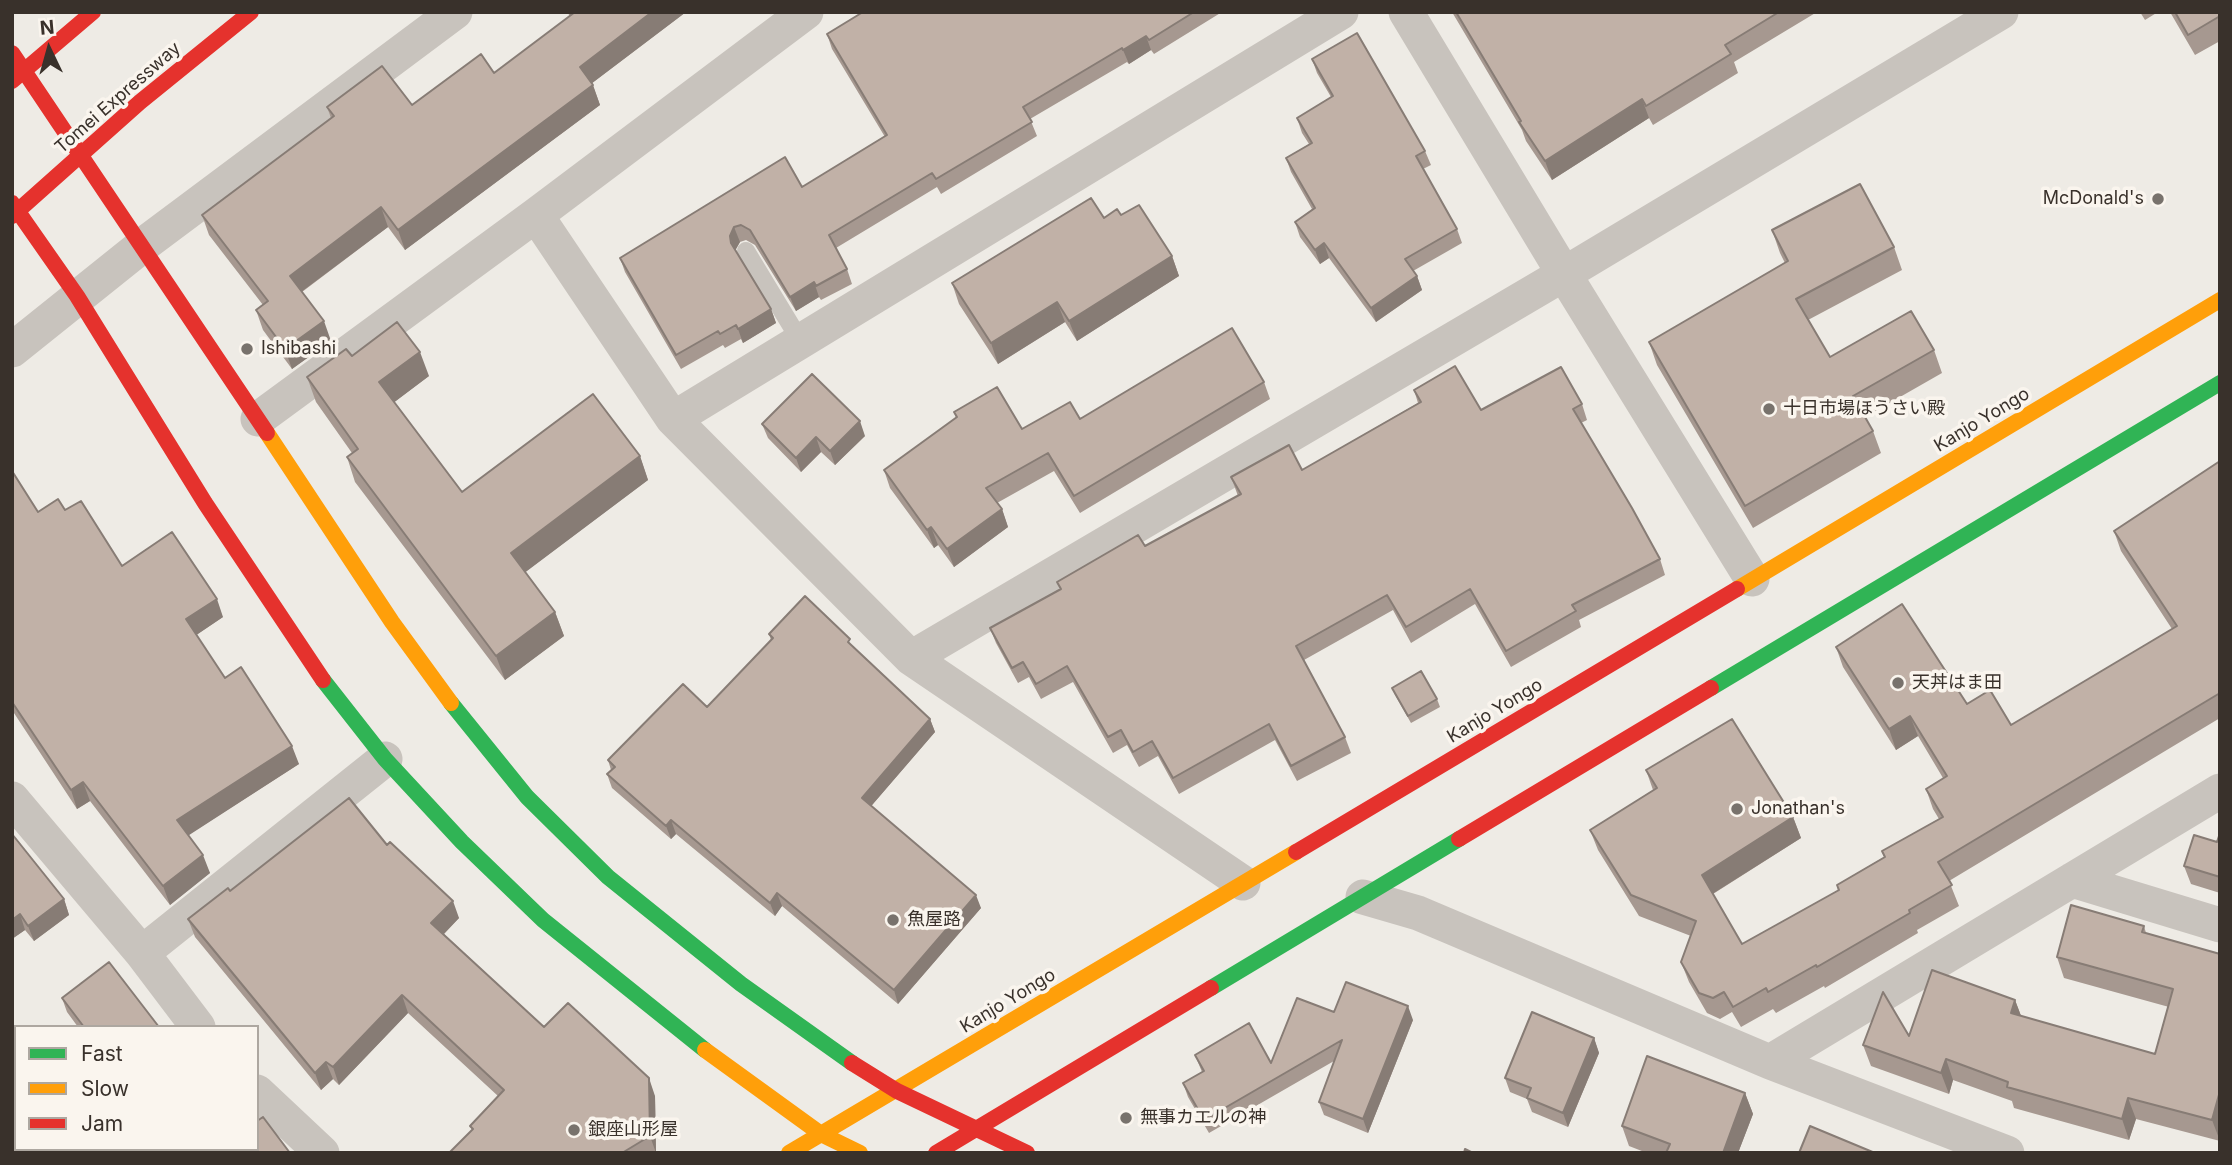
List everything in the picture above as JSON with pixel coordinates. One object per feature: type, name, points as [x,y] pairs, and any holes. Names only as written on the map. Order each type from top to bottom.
[{"type":"main road","points":[[12,81],[93,12]]},
{"type":"main road","name":"Tomei Expressway","points":[[12,216],[140,102],[251,12]]},
{"type":"main road","points":[[12,53],[144,245],[392,622],[456,710],[527,797],[608,877],[741,984],[837,1054],[897,1091],[1027,1153]]},
{"type":"main road","points":[[12,204],[76,296],[205,503],[314,669],[385,759],[462,842],[543,920],[692,1041],[821,1134],[860,1153]]},
{"type":"main road","name":"Kanjo Yongo","points":[[789,1153],[2220,300]]},
{"type":"main road","points":[[936,1153],[2220,383]]},
{"type":"street","points":[[12,349],[76,296],[455,12]]},
{"type":"street","points":[[258,419],[806,12]]},
{"type":"street","points":[[674,419],[1341,12]]},
{"type":"street","points":[[1406,12],[1752,579]]},
{"type":"street","points":[[911,658],[1564,274],[2001,12]]},
{"type":"street","points":[[536,215],[674,419],[911,658],[1244,883]]},
{"type":"street","points":[[142,953],[385,759]]},
{"type":"street","points":[[1770,1062],[2220,791]]},
{"type":"street","points":[[14,806],[142,953],[196,1025]]},
{"type":"street","points":[[2072,880],[2220,925]]},
{"type":"street","points":[[1363,897],[1418,913],[1770,1062],[2007,1153]]},
{"type":"street","points":[[259,1094],[322,1153]]},
{"type":"lane","points":[[746,251],[801,342]]},
{"type":"building","points":[[575,12],[652,12],[580,67],[593,85],[398,230],[381,207],[290,276],[324,321],[285,349],[256,310],[268,301],[202,215],[334,116],[327,107],[382,66],[412,105],[481,54],[494,73]]},
{"type":"building","points":[[863,12],[1194,12],[1149,40],[1146,36],[1123,50],[1122,48],[1023,107],[1032,122],[936,179],[932,173],[829,235],[847,269],[816,286],[814,282],[790,297],[750,230],[741,225],[734,227],[730,236],[731,243],[771,309],[738,329],[736,325],[720,334],[718,331],[676,355],[620,258],[785,157],[802,187],[887,135],[827,34]]},
{"type":"building","points":[[1456,12],[1779,12],[1725,45],[1731,54],[1646,106],[1642,99],[1545,161],[1519,122],[1521,121]]},
{"type":"building","points":[[2175,12],[2220,12],[2220,16],[2188,35]]},
{"type":"building","points":[[1357,33],[1425,151],[1416,156],[1457,229],[1405,259],[1417,276],[1371,308],[1324,243],[1315,250],[1295,222],[1315,208],[1286,158],[1312,143],[1297,118],[1333,96],[1312,59]]},
{"type":"building","points":[[1860,184],[1894,247],[1796,299],[1830,357],[1911,311],[1934,350],[1853,396],[1873,431],[1745,506],[1649,342],[1788,261],[1772,230]]},
{"type":"building","points":[[1091,198],[1104,218],[1117,209],[1121,215],[1139,205],[1172,256],[1069,321],[1057,302],[991,343],[952,283]]},
{"type":"building","points":[[397,322],[420,352],[379,382],[462,492],[593,394],[640,456],[511,553],[555,612],[496,656],[347,457],[358,449],[307,377],[346,349],[352,356]]},
{"type":"building","points":[[1232,328],[1264,382],[1074,496],[1048,453],[986,488],[1002,509],[947,549],[931,527],[927,530],[884,470],[957,417],[954,412],[997,387],[1022,429],[1070,402],[1080,419]]},
{"type":"building","points":[[1455,366],[1481,410],[1561,367],[1582,404],[1573,409],[1660,559],[1572,605],[1576,611],[1506,651],[1470,589],[1406,627],[1387,595],[1296,646],[1345,737],[1291,766],[1269,724],[1173,778],[1152,741],[1133,752],[1121,730],[1108,737],[1067,666],[1036,684],[1023,662],[1012,668],[990,628],[1061,589],[1057,582],[1138,535],[1145,546],[1241,494],[1231,477],[1289,445],[1302,470],[1421,402],[1414,390]]},
{"type":"building","points":[[812,374],[860,421],[830,451],[816,437],[796,458],[762,424]]},
{"type":"building","points":[[2220,461],[2220,693],[1938,862],[1952,885],[1909,910],[1910,913],[1817,967],[1816,965],[1768,992],[1766,988],[1733,1007],[1724,992],[1713,998],[1699,993],[1681,962],[1696,921],[1631,895],[1590,830],[1657,788],[1646,770],[1732,719],[1793,817],[1702,875],[1742,944],[1839,890],[1837,885],[1885,857],[1882,851],[1943,817],[1926,789],[1947,776],[1910,716],[1889,729],[1836,647],[1902,604],[1967,704],[1990,690],[2011,725],[2177,626],[2114,531]]},
{"type":"building","points":[[12,471],[38,512],[58,499],[65,510],[81,501],[122,566],[172,532],[217,599],[186,619],[225,678],[241,667],[292,746],[177,820],[203,855],[163,886],[83,782],[71,790],[12,702]]},
{"type":"building","points":[[805,596],[850,639],[848,642],[930,719],[862,798],[976,895],[894,990],[777,893],[770,903],[671,820],[666,826],[607,774],[615,767],[608,760],[683,684],[707,707],[773,638],[769,634]]},
{"type":"building","points":[[1421,671],[1437,699],[1408,716],[1392,688]]},
{"type":"building","points":[[349,798],[387,845],[390,842],[453,901],[431,923],[544,1027],[568,1003],[649,1078],[650,1136],[622,1153],[449,1153],[473,1129],[470,1126],[504,1090],[402,995],[333,1067],[326,1062],[315,1073],[188,919],[228,888],[230,891]]},
{"type":"building","points":[[2220,833],[2220,877],[2184,866],[2194,835],[2217,842]]},
{"type":"building","points":[[12,834],[64,899],[28,926],[20,914],[12,920]]},
{"type":"building","points":[[2071,905],[2144,926],[2142,932],[2220,954],[2220,1091],[2212,1120],[2128,1098],[2122,1119],[2007,1087],[2008,1082],[1946,1059],[1941,1073],[1863,1045],[1883,992],[1909,1036],[1932,970],[2015,1000],[2011,1013],[2155,1054],[2173,989],[2057,957]]},
{"type":"building","points":[[109,962],[157,1025],[82,1025],[62,998]]},
{"type":"building","points":[[1346,982],[1408,1006],[1363,1119],[1319,1102],[1342,1040],[1204,1120],[1183,1083],[1204,1071],[1195,1055],[1249,1023],[1271,1063],[1297,998],[1334,1012]]},
{"type":"building","points":[[1532,1012],[1594,1038],[1563,1113],[1527,1098],[1531,1088],[1505,1078]]},
{"type":"building","points":[[1647,1056],[1745,1093],[1723,1153],[1666,1153],[1670,1144],[1622,1126]]},
{"type":"building","points":[[263,1117],[290,1153],[126,1153],[259,1151],[259,1120]]},
{"type":"building","points":[[1810,1126],[1875,1153],[1799,1153]]},
{"type":"traffic: fast","points":[[1711,688],[2220,383]]},
{"type":"traffic: fast","points":[[323,680],[385,759],[462,842],[543,920],[705,1050]]},
{"type":"traffic: fast","points":[[451,703],[527,797],[608,877],[741,984],[852,1063]]},
{"type":"traffic: fast","points":[[1211,988],[1459,839]]},
{"type":"traffic: slow","points":[[1737,589],[2220,300]]},
{"type":"traffic: slow","points":[[267,433],[392,622],[451,703]]},
{"type":"traffic: slow","points":[[789,1153],[1296,852]]},
{"type":"traffic: slow","points":[[705,1050],[821,1134],[860,1153]]},
{"type":"traffic: jam","points":[[12,81],[93,12]]},
{"type":"traffic: jam","points":[[12,216],[140,102],[251,12]]},
{"type":"traffic: jam","points":[[12,53],[267,433]]},
{"type":"traffic: jam","points":[[12,203],[77,296],[205,503],[323,680]]},
{"type":"traffic: jam","points":[[1296,852],[1737,589]]},
{"type":"traffic: jam","points":[[1459,839],[1711,688]]},
{"type":"traffic: jam","points":[[936,1153],[1211,988]]},
{"type":"traffic: jam","points":[[852,1063],[897,1091],[1027,1153]]},
{"type":"place","name":"McDonald's","points":[[2158,199]]},
{"type":"place","name":"Ishibashi","points":[[247,349]]},
{"type":"place","name":"十日市場ほうさい殿","points":[[1769,409]]},
{"type":"place","name":"天丼はま田","points":[[1898,683]]},
{"type":"place","name":"Jonathan's","points":[[1737,809]]},
{"type":"place","name":"魚屋路","points":[[893,920]]},
{"type":"place","name":"無事カエルの神","points":[[1126,1118]]},
{"type":"place","name":"銀座山形屋","points":[[574,1130]]}]
